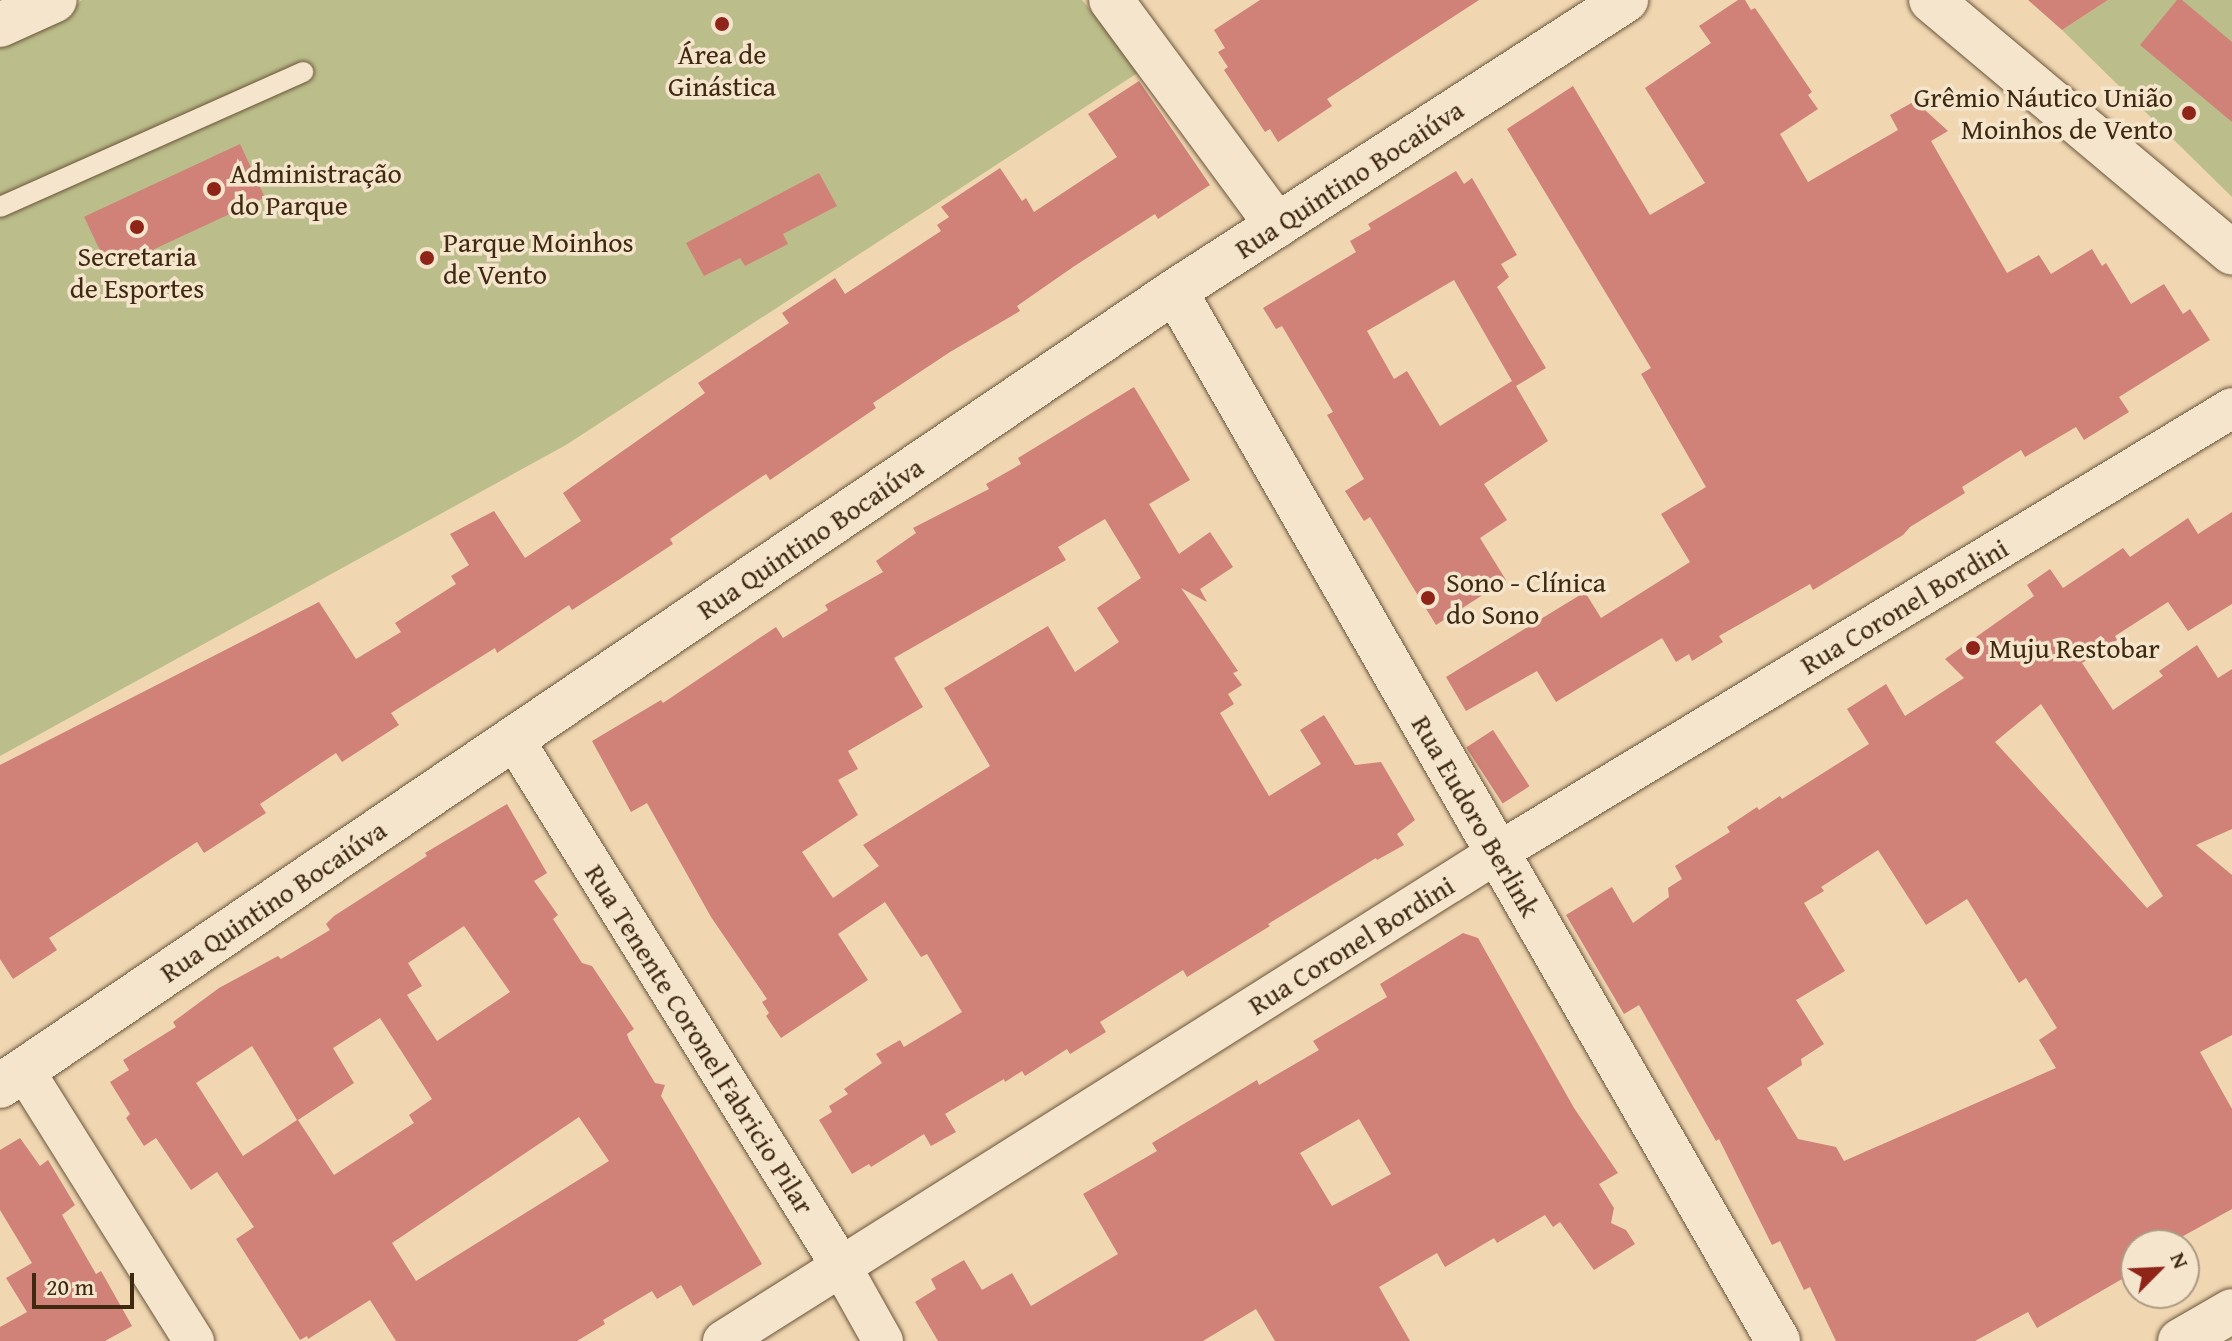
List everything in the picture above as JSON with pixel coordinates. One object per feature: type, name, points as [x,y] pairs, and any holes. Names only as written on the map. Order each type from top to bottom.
[{"type":"street","points":[[0,25],[55,0]]},
{"type":"street","points":[[1111,0],[1277,225]]},
{"type":"street","name":"Rua Quintino Bocaiúva","points":[[12,1078],[1175,291],[1626,0]]},
{"type":"street","points":[[1931,0],[2232,253]]},
{"type":"street","name":"Rua Eudoro Berlink","points":[[1175,291],[1778,1341]]},
{"type":"street","name":"Rua Coronel Bordini","points":[[723,1341],[1497,853],[2232,408]]},
{"type":"street","name":"Rua Tenente Coronel Fabricio Pilar","points":[[513,738],[841,1266],[883,1341]]},
{"type":"street","points":[[12,1078],[194,1341]]},
{"type":"street","points":[[2180,1341],[2232,1311]]},
{"type":"lane","points":[[0,207],[303,72]]},
{"type":"green space","name":"Parque Moinhos de Vento","points":[[82,0],[1082,0],[1142,70],[566,445],[0,756],[0,44],[64,15]]},
{"type":"green space","name":"Grêmio Náutico União Moinhos de Vento","points":[[2108,0],[2232,0],[2232,197],[2062,30]]},
{"type":"building","points":[[1260,0],[1479,0],[1327,99],[1332,106],[1278,142],[1270,129],[1265,132],[1224,70],[1228,67],[1218,52],[1225,48],[1214,30]]},
{"type":"building","points":[[1738,0],[1745,0],[1751,10],[1755,8],[1812,92],[1808,95],[1818,109],[1780,134],[1808,182],[1898,130],[1890,115],[1915,101],[1948,131],[1931,141],[2007,273],[2039,255],[2051,274],[2092,249],[2102,266],[2106,263],[2131,304],[2164,284],[2183,314],[2190,309],[2210,340],[2119,397],[2129,412],[2084,440],[2076,427],[2025,457],[2021,450],[1962,487],[1965,493],[1910,527],[1903,535],[1813,590],[1810,584],[1719,636],[1723,642],[1692,661],[1689,654],[1676,662],[1662,638],[1556,702],[1537,671],[1466,711],[1446,677],[1585,592],[1601,618],[1690,562],[1661,514],[1706,487],[1641,374],[1651,368],[1507,129],[1573,86],[1650,215],[1705,183],[1645,88],[1711,43],[1699,26]]},
{"type":"building","points":[[2028,0],[2108,0],[2062,30]]},
{"type":"building","points":[[2177,0],[2182,0],[2232,42],[2232,122],[2140,45]]},
{"type":"building","points":[[1139,81],[1210,185],[1158,219],[1155,214],[1073,267],[1017,306],[1020,311],[873,403],[876,408],[770,480],[766,474],[709,512],[670,539],[673,544],[572,610],[569,605],[497,653],[495,648],[391,713],[399,725],[342,762],[336,753],[260,804],[266,813],[204,853],[197,842],[49,938],[57,950],[13,979],[0,959],[0,765],[319,602],[356,659],[401,632],[395,623],[456,584],[451,576],[469,565],[450,534],[494,511],[525,558],[581,521],[563,493],[705,393],[698,383],[789,323],[782,313],[835,278],[845,294],[941,231],[937,225],[949,217],[941,207],[1000,168],[1022,201],[1026,198],[1034,212],[1117,157],[1088,114]]},
{"type":"building","points":[[240,144],[265,197],[109,270],[84,217]]},
{"type":"building","points":[[1456,171],[1464,184],[1472,178],[1517,255],[1501,264],[1509,277],[1497,287],[1546,368],[1516,386],[1548,441],[1484,484],[1507,520],[1480,538],[1506,580],[1436,625],[1370,517],[1364,521],[1345,491],[1364,479],[1327,415],[1333,412],[1282,326],[1276,329],[1263,308],[1356,252],[1350,241],[1371,229],[1368,224]],"holes":[[[1454,280],[1512,381],[1440,426],[1407,371],[1394,379],[1367,331]]]},
{"type":"building","points":[[819,173],[837,206],[783,234],[788,244],[745,266],[740,258],[704,276],[686,243]]},
{"type":"building","points":[[1134,387],[1190,480],[1149,504],[1179,554],[1210,532],[1233,567],[1200,589],[1207,602],[1181,588],[1238,671],[1233,673],[1242,685],[1228,694],[1234,704],[1220,713],[1269,796],[1321,764],[1300,730],[1324,715],[1355,765],[1381,762],[1415,820],[1397,834],[1404,845],[1376,858],[1187,977],[1183,970],[1100,1022],[1106,1032],[1070,1054],[1067,1049],[1025,1076],[1022,1071],[1005,1082],[1004,1079],[945,1114],[956,1132],[931,1146],[924,1134],[871,1167],[869,1164],[852,1174],[819,1120],[832,1112],[829,1106],[848,1094],[844,1089],[882,1063],[876,1054],[900,1040],[904,1047],[962,1012],[927,954],[921,957],[885,902],[838,934],[868,980],[781,1038],[766,1016],[769,1013],[762,1002],[767,999],[711,917],[647,803],[631,812],[592,741],[661,700],[663,703],[776,627],[783,638],[828,610],[825,605],[883,572],[876,561],[916,533],[913,528],[989,489],[986,484],[1021,464],[1018,458]],"holes":[[[1105,519],[1141,578],[1097,608],[1119,642],[1075,672],[1048,626],[944,688],[990,766],[863,845],[879,866],[833,898],[802,852],[858,815],[838,780],[858,769],[848,751],[923,707],[894,658],[1066,560],[1058,547]]]},
{"type":"building","points":[[2232,512],[2232,604],[2188,631],[2168,602],[2115,636],[2117,640],[2082,663],[2113,710],[2163,676],[2159,671],[2197,645],[2218,678],[2232,669],[2232,829],[2196,845],[2232,875],[2232,1035],[2200,1052],[2232,1109],[2232,1209],[2196,1229],[2120,1229],[2120,1280],[2037,1328],[2028,1312],[1975,1341],[1836,1341],[1810,1287],[1804,1290],[1780,1241],[1772,1245],[1719,1139],[1716,1141],[1639,1005],[1624,1014],[1566,915],[1612,887],[1633,923],[1669,897],[1668,888],[1682,879],[1675,866],[1730,832],[1727,827],[1757,807],[1759,810],[1780,796],[1782,799],[1869,744],[1847,709],[1886,684],[1905,716],[1964,678],[1945,659],[2034,596],[2027,585],[2050,569],[2063,588],[2123,548],[2130,557],[2188,518],[2198,534]],"holes":[[[2041,704],[2163,896],[2147,908],[1995,742]],[[1878,850],[1926,925],[1967,899],[2019,983],[2026,978],[2057,1028],[2039,1040],[2056,1068],[1844,1161],[1836,1147],[1798,1139],[1767,1088],[1802,1065],[1801,1059],[1824,1044],[1796,1000],[1845,971],[1804,903],[1824,891],[1821,887]]]},
{"type":"building","points":[[1493,730],[1529,786],[1503,804],[1466,747]]},
{"type":"building","points":[[507,804],[547,873],[534,881],[558,915],[553,919],[582,963],[592,966],[634,1029],[627,1034],[629,1040],[655,1083],[665,1085],[661,1096],[762,1264],[693,1306],[681,1285],[657,1299],[652,1291],[603,1320],[605,1324],[577,1341],[396,1341],[370,1300],[308,1339],[307,1336],[300,1340],[236,1239],[254,1227],[217,1172],[191,1190],[156,1138],[144,1146],[126,1118],[130,1114],[110,1082],[129,1070],[123,1060],[176,1027],[173,1022],[219,988],[278,956],[281,959],[330,930],[326,924],[334,916],[427,856],[425,853]],"holes":[[[464,926],[510,992],[437,1041],[407,995],[422,986],[408,963]],[[380,1018],[432,1099],[409,1115],[414,1123],[334,1175],[298,1120],[354,1083],[333,1048]],[[252,1046],[297,1120],[243,1156],[196,1083]],[[579,1117],[609,1161],[416,1281],[392,1243]]]},
{"type":"building","points":[[1463,933],[1478,938],[1574,1108],[1618,1173],[1599,1184],[1614,1208],[1611,1223],[1626,1230],[1635,1244],[1594,1270],[1560,1222],[1553,1227],[1545,1215],[1497,1243],[1494,1238],[1445,1267],[1437,1253],[1379,1287],[1410,1341],[1275,1341],[1256,1309],[1203,1341],[938,1341],[915,1302],[936,1289],[931,1279],[964,1260],[982,1290],[1012,1273],[1031,1306],[1118,1254],[1083,1194],[1157,1151],[1152,1143],[1257,1080],[1259,1085],[1319,1050],[1313,1041],[1387,997],[1380,984]],"holes":[[[1359,1119],[1391,1174],[1332,1206],[1300,1153]]]},
{"type":"building","points":[[20,1138],[40,1166],[48,1160],[75,1205],[62,1215],[96,1274],[101,1271],[132,1326],[105,1341],[0,1341],[0,1327],[27,1312],[6,1278],[32,1263],[0,1210],[0,1150]]},
{"type":"place","name":"Área de Ginástica","points":[[722,24]]},
{"type":"place","name":"Grêmio Náutico União Moinhos de Vento","points":[[2189,113]]},
{"type":"place","name":"Administração do Parque","points":[[214,189]]},
{"type":"place","name":"Secretaria de Esportes","points":[[137,227]]},
{"type":"place","name":"Parque Moinhos de Vento","points":[[427,258]]},
{"type":"place","name":"Sono - Clínica do Sono","points":[[1428,598]]},
{"type":"place","name":"Muju Restobar","points":[[1973,648]]}]
